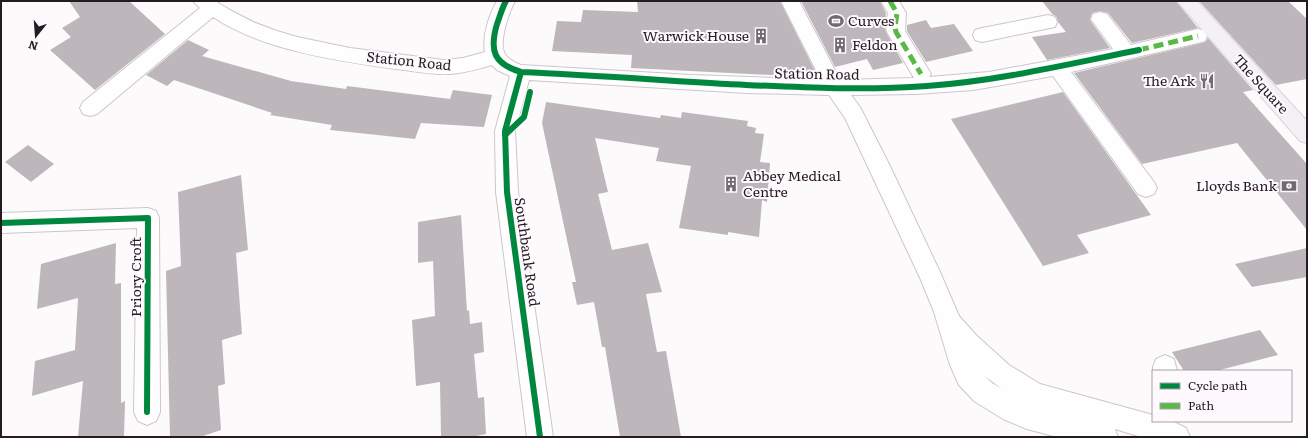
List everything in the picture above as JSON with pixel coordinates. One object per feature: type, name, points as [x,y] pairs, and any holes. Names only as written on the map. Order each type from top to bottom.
[{"type":"main road","name":"The Square","points":[[1186,1],[1206,35],[1307,135]]},
{"type":"street","points":[[496,56],[493,47],[493,36],[506,1]]},
{"type":"street","name":"Station Road","points":[[790,1],[835,88]]},
{"type":"street","points":[[890,1],[897,13],[895,28],[896,32],[921,74]]},
{"type":"street","points":[[90,108],[207,5]]},
{"type":"street","name":"Station Road","points":[[207,5],[251,29],[293,43],[370,58],[436,66],[458,66],[496,56],[506,67],[521,72],[731,84],[835,88],[925,86],[976,81],[1057,67],[1206,35]]},
{"type":"street","points":[[1100,19],[1133,51]]},
{"type":"street","points":[[982,35],[1048,22]]},
{"type":"street","points":[[1057,67],[1146,188]]},
{"type":"street","name":"Southbank Road","points":[[521,72],[505,131],[507,192],[540,437]]},
{"type":"street","points":[[835,88],[853,113],[946,312],[957,331],[980,355],[1006,377],[1032,394],[1073,407],[1168,432]]},
{"type":"street","name":"Priory Croft","points":[[1,223],[148,218],[148,412]]},
{"type":"street","points":[[946,312],[962,365],[968,376],[983,392],[1012,410],[1027,416],[1105,437]]},
{"type":"building","points":[[69,1],[129,1],[165,34],[95,90],[50,50],[71,37],[62,28],[80,17]]},
{"type":"building","points":[[637,1],[780,1],[815,71],[791,76],[631,68],[632,55],[552,51],[557,21],[581,22],[583,10],[638,12]]},
{"type":"building","points":[[801,1],[880,1],[886,13],[886,32],[903,63],[873,70],[867,59],[835,67]]},
{"type":"building","points":[[1042,1],[1176,1],[1198,28],[1132,43],[1108,13],[1100,11],[1092,13],[1090,20],[1110,48],[1047,60],[1032,37],[1066,32],[1058,22],[1056,16],[1053,15]]},
{"type":"building","points":[[1199,1],[1288,1],[1307,19],[1307,79],[1276,85]]},
{"type":"building","points":[[926,20],[931,28],[954,24],[973,51],[926,62],[907,31],[907,25]]},
{"type":"building","points":[[1208,38],[1253,90],[1243,92],[1307,164],[1307,230],[1237,143],[1142,164],[1074,73],[1198,44],[1205,42]]},
{"type":"building","points":[[188,40],[209,50],[202,56],[291,81],[346,89],[347,86],[450,99],[453,90],[492,95],[484,127],[421,123],[415,139],[330,130],[332,125],[270,115],[272,113],[174,80],[167,86],[146,75]]},
{"type":"building","points":[[1063,92],[1151,215],[1077,235],[1089,253],[1043,266],[951,119]]},
{"type":"building","points":[[546,102],[660,118],[661,115],[681,118],[682,112],[748,121],[747,126],[756,128],[755,133],[764,134],[760,162],[770,163],[767,202],[762,200],[759,237],[728,232],[728,235],[679,228],[691,166],[656,161],[659,148],[595,138],[608,192],[598,194],[612,250],[648,243],[662,292],[646,294],[657,352],[666,351],[681,437],[620,437],[605,347],[602,347],[594,302],[577,305],[572,282],[576,282],[542,123]]},
{"type":"building","points":[[28,145],[54,164],[31,182],[5,162]]},
{"type":"building","points":[[241,175],[248,250],[236,253],[242,334],[222,340],[225,384],[218,386],[221,430],[200,437],[170,437],[166,271],[181,266],[178,192]]},
{"type":"building","points":[[461,215],[467,311],[469,310],[470,324],[482,322],[484,352],[474,354],[478,398],[484,397],[486,434],[472,437],[441,437],[440,382],[416,386],[412,320],[435,316],[433,261],[418,263],[418,222]]},
{"type":"building","points":[[116,243],[115,284],[121,283],[121,403],[125,401],[124,437],[78,437],[83,381],[32,396],[35,361],[75,350],[78,298],[37,309],[41,264]]},
{"type":"building","points":[[1307,248],[1307,277],[1252,287],[1235,264]]},
{"type":"building","points":[[1260,330],[1278,355],[1220,370],[1183,370],[1172,352]]},
{"type":"marked path","points":[[890,1],[897,13],[895,28],[896,32],[921,74]]},
{"type":"marked path","points":[[1139,50],[1198,36]]},
{"type":"cycle path","points":[[506,1],[501,11],[495,31],[495,54],[504,65],[521,72],[771,86],[849,88],[908,87],[1007,76],[1139,50]]},
{"type":"cycle path","points":[[521,72],[505,131],[507,192],[540,437]]},
{"type":"cycle path","points":[[505,135],[524,117],[530,92]]},
{"type":"cycle path","points":[[1,223],[148,218],[147,412]]},
{"type":"place","name":"Curves","points":[[836,21]]},
{"type":"place","name":"Warwick House","points":[[761,36]]},
{"type":"place","name":"Feldon","points":[[840,45]]},
{"type":"place","name":"The Ark","points":[[1207,81]]},
{"type":"place","name":"Abbey Medical Centre","points":[[731,184]]},
{"type":"place","name":"Lloyds Bank","points":[[1289,186]]}]
